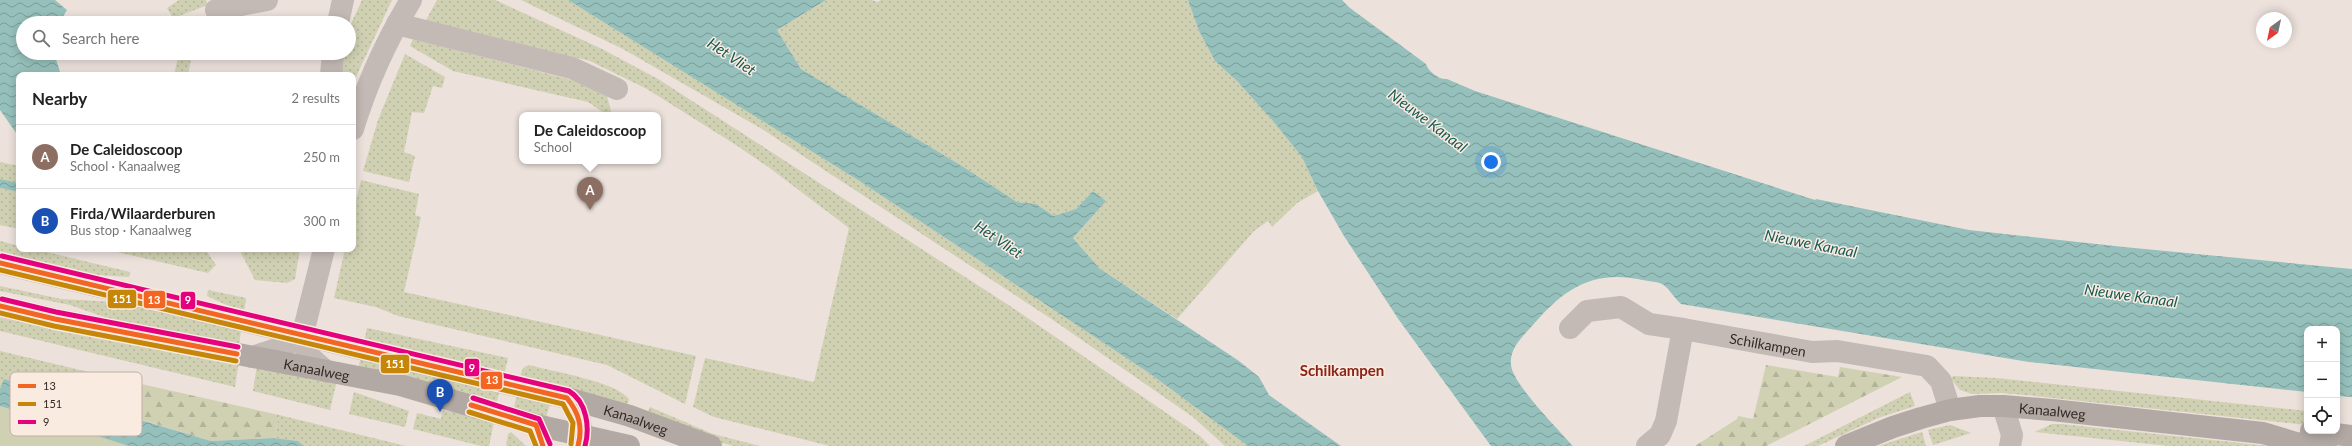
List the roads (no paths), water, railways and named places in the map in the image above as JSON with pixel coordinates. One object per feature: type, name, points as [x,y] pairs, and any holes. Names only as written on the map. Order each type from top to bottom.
[{"type":"main road","name":"Kanaalweg","points":[[0,263],[567,398],[630,416],[711,446]]},
{"type":"main road","name":"Kanaalweg","points":[[0,306],[55,319],[327,372],[408,386],[536,425],[579,441],[629,446]]},
{"type":"main road","name":"Kanaalweg","points":[[1846,446],[1893,426],[1950,410],[2003,406],[2263,433],[2304,431]]},
{"type":"main road","name":"Kanaalweg","points":[[2263,433],[2296,442],[2326,446]]},
{"type":"main road","points":[[2336,434],[2352,436]]},
{"type":"street","points":[[216,10],[267,0]]},
{"type":"street","points":[[340,16],[343,0]]},
{"type":"street","points":[[356,119],[363,95],[397,24],[411,0]]},
{"type":"street","points":[[397,24],[572,68],[617,89]]},
{"type":"street","points":[[331,72],[332,60]]},
{"type":"street","points":[[323,252],[301,341],[304,350],[327,372]]},
{"type":"street","name":"Schilkampen","points":[[1570,328],[1587,311],[1621,307],[1649,324],[1812,352],[1836,351],[1927,366],[1940,381],[1950,410]]},
{"type":"street","points":[[1647,446],[1660,435],[1666,421],[1683,329]]},
{"type":"street","points":[[252,357],[283,347],[302,335]]},
{"type":"street","points":[[567,398],[577,410],[581,422],[579,441]]},
{"type":"street","points":[[2003,406],[2012,435],[2010,446]]},
{"type":"street","points":[[536,425],[543,446]]},
{"type":"water","points":[[0,0],[55,0],[67,10],[63,16],[16,16],[16,60],[56,60],[60,72],[16,72],[16,133],[0,110]]},
{"type":"water","name":"Het Vliet","points":[[568,0],[826,0],[777,30],[801,69],[962,166],[1017,202],[1036,204],[1054,216],[1076,209],[1093,191],[1106,201],[1073,238],[1099,268],[1239,361],[1259,377],[1269,395],[1341,446],[1248,446],[1149,373],[858,180]]},
{"type":"water","name":"Nieuwe Kanaal","points":[[1188,0],[1342,0],[1350,8],[1426,64],[1431,72],[1437,77],[1447,79],[1475,91],[1815,200],[1969,230],[2124,247],[2352,269],[2352,397],[2340,396],[2340,326],[2304,326],[2304,392],[2029,362],[1681,304],[1667,288],[1660,283],[1621,277],[1591,281],[1566,293],[1543,314],[1520,339],[1512,354],[1511,365],[1513,373],[1519,383],[1537,406],[1573,446],[1491,446],[1399,320],[1344,236],[1318,191],[1302,157],[1273,121],[1238,82],[1215,61],[1199,31]]},
{"type":"water","points":[[0,179],[16,182],[16,191],[0,188]]},
{"type":"water","points":[[4,379],[10,381],[10,409],[0,406],[0,389]]},
{"type":"water","points":[[142,420],[211,441],[274,438],[298,441],[304,446],[129,446],[97,436],[142,436]]},
{"type":"place","name":"De Caleidoscoop","points":[[590,210]]},
{"type":"place","name":"Firda/Wilaarderburen","points":[[440,412]]},
{"type":"district","name":"Schilkampen","points":[[1342,370]]}]
